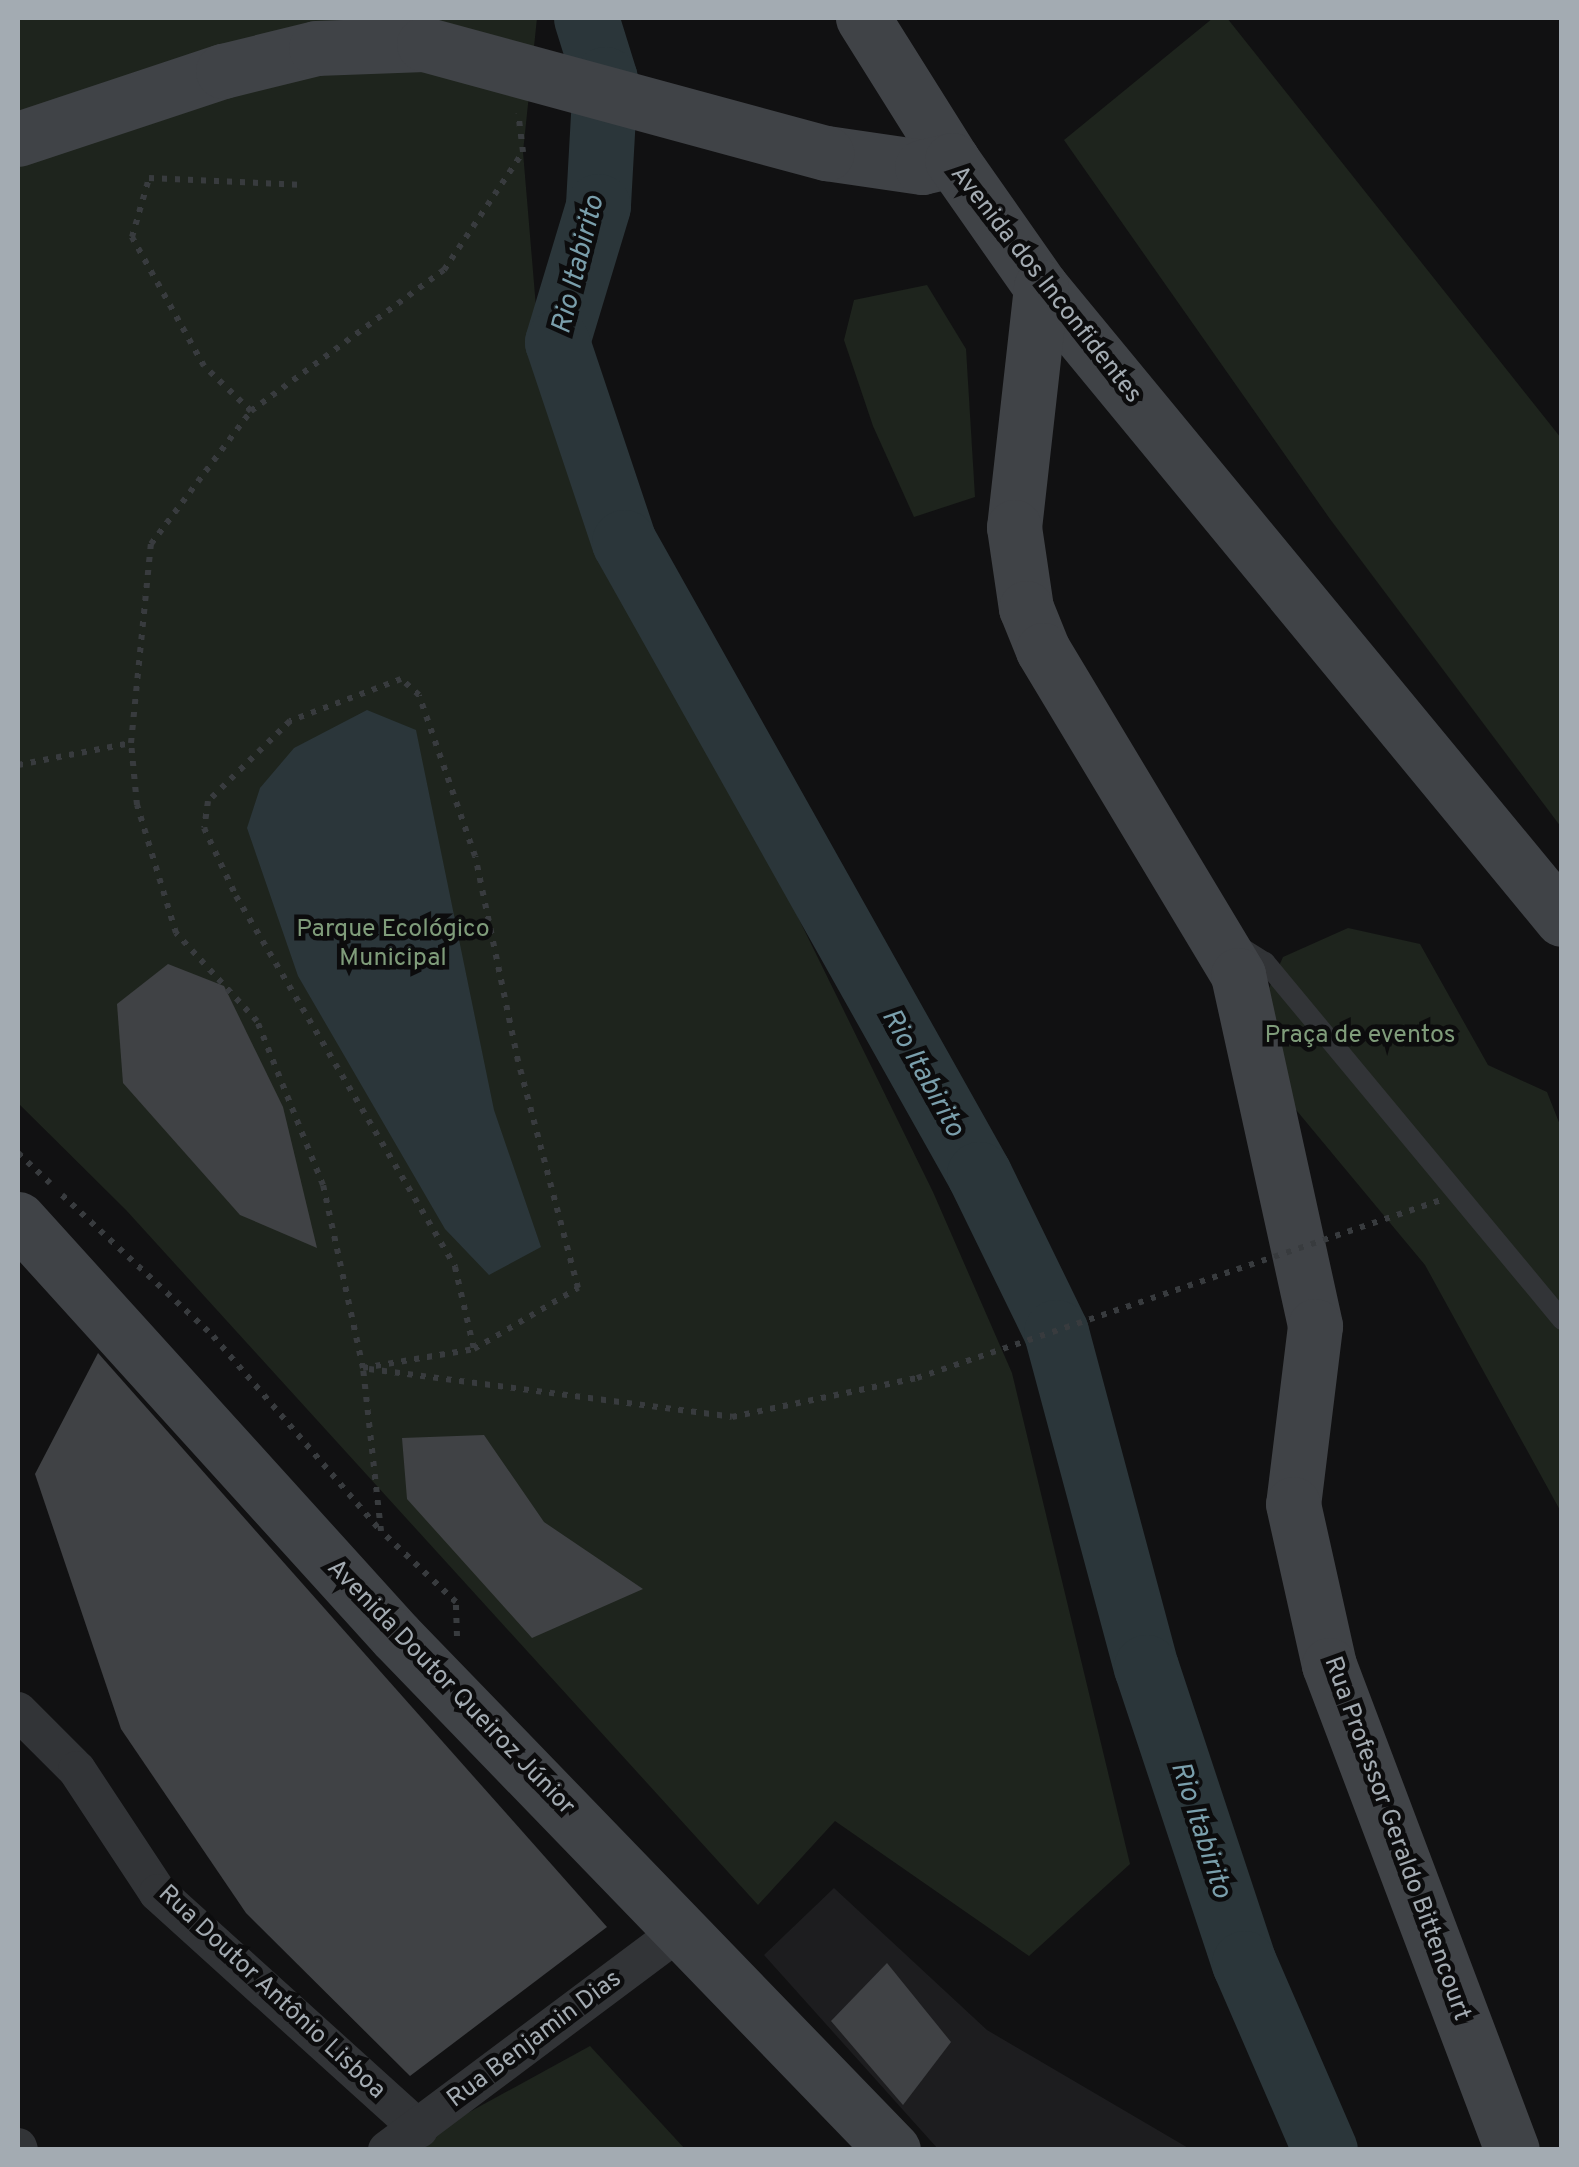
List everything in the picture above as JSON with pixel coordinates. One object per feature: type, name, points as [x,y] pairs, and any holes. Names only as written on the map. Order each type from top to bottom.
[{"type":"main road","points":[[863,18],[952,160]]},
{"type":"main road","name":"Avenida dos Inconfidentes","points":[[18,139],[223,71],[316,48],[424,44],[826,153],[922,168],[952,160],[1041,288],[1562,919]]},
{"type":"main road","name":"Rua Professor Geraldo Bittencourt","points":[[1041,288],[1014,527],[1026,608],[1043,650],[1219,937],[1238,975],[1315,1326],[1293,1504],[1328,1665],[1512,2150]]},
{"type":"main road","name":"Avenida Doutor Queiroz Júnior","points":[[18,1219],[396,1636],[893,2150]]},
{"type":"street","name":"Rua Doutor Antônio Lisboa","points":[[18,1710],[76,1770],[158,1893],[420,2129]]},
{"type":"street","name":"Rua Benjamin Dias","points":[[387,2150],[682,1929]]},
{"type":"lane","points":[[1219,937],[1265,962],[1562,1320]]},
{"type":"path","points":[[381,1531],[363,1368],[323,1185],[258,1021],[176,932],[137,806],[130,743],[151,544],[250,411],[444,270],[523,152],[516,94]]},
{"type":"path","points":[[250,411],[204,366],[132,237],[149,178],[304,186]]},
{"type":"path","points":[[363,1368],[474,1349],[578,1288],[518,1061],[475,856],[419,695],[402,679],[290,721],[208,800],[204,828],[236,896],[455,1267],[474,1349]]},
{"type":"path","points":[[18,765],[130,743]]},
{"type":"path","points":[[18,1153],[213,1336],[381,1531],[456,1602]]},
{"type":"path","points":[[363,1368],[732,1417],[916,1378],[1441,1200]]},
{"type":"shaded area","points":[[367,710],[416,730],[494,1110],[541,1247],[489,1275],[445,1229],[298,976],[247,828],[260,788],[294,748]]},
{"type":"shaded area","points":[[834,1888],[987,2030],[1190,2149],[938,2149],[764,1955]]},
{"type":"green space","name":"Parque Ecológico Municipal","points":[[18,18],[537,18],[523,152],[539,343],[607,550],[759,838],[933,1192],[1012,1373],[1130,1864],[1029,1956],[835,1821],[758,1905],[126,1210],[18,1103]]},
{"type":"green space","points":[[1213,18],[1227,18],[1561,438],[1561,827],[1330,519],[1064,140]]},
{"type":"green space","points":[[927,285],[966,349],[975,497],[914,517],[873,426],[844,340],[854,300]]},
{"type":"green space","name":"Praça de eventos","points":[[1348,928],[1420,944],[1488,1065],[1547,1092],[1562,1130],[1561,1512],[1425,1265],[1243,1046],[1283,957]]},
{"type":"green space","points":[[590,2046],[685,2149],[403,2150],[433,2132]]},
{"type":"building","points":[[168,964],[224,986],[283,1107],[317,1248],[240,1215],[123,1083],[117,1004]]},
{"type":"building","points":[[98,1353],[607,1927],[410,2076],[246,1913],[121,1729],[35,1474]]},
{"type":"building","points":[[484,1435],[544,1522],[643,1589],[532,1638],[407,1499],[402,1438]]},
{"type":"building","points":[[887,1963],[951,2042],[903,2105],[831,2021]]},
{"type":"waterway","name":"Rio Itabirito","points":[[586,18],[605,79],[598,206],[557,342],[624,542],[979,1174],[1056,1332],[1146,1667],[1244,1963],[1325,2150]]}]
